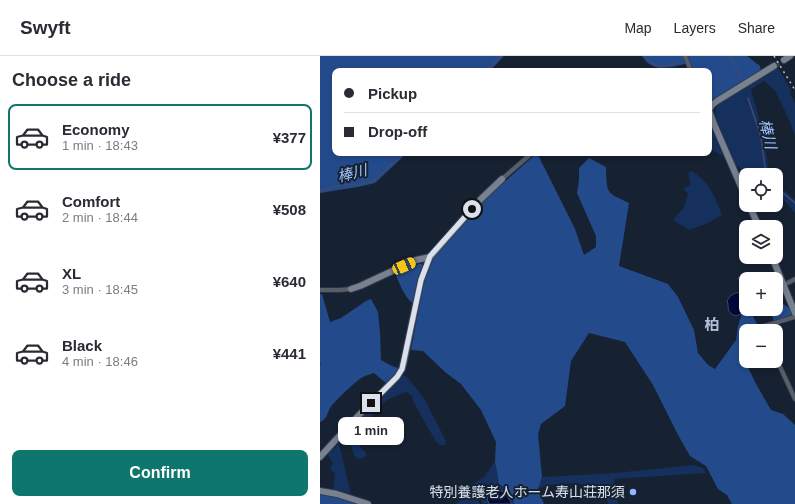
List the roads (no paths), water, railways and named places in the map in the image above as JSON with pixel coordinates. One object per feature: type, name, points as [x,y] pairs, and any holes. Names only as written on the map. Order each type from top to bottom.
[{"type":"street","points":[[684,56],[690,68]]},
{"type":"street","points":[[784,60],[790,56]]},
{"type":"street","points":[[712,105],[774,66]]},
{"type":"street","points":[[712,125],[739,183]]},
{"type":"street","points":[[320,457],[397,377],[402,369],[421,280],[430,256],[481,199],[529,156]]},
{"type":"street","points":[[320,290],[340,290],[360,286],[416,260],[430,256]]},
{"type":"street","points":[[775,264],[795,313]]},
{"type":"street","points":[[784,285],[795,279]]},
{"type":"street","points":[[771,324],[795,317]]},
{"type":"street","points":[[781,368],[795,399]]},
{"type":"street","points":[[320,491],[337,494],[368,504]]},
{"type":"waterway","name":"棒川","points":[[489,68],[501,56]]},
{"type":"waterway","name":"棒川","points":[[645,56],[652,64],[659,66],[667,66],[677,63]]},
{"type":"waterway","name":"棒川","points":[[729,56],[741,77]]},
{"type":"waterway","name":"棒川","points":[[748,98],[761,137],[765,168]]},
{"type":"waterway","name":"棒川","points":[[320,191],[340,185],[361,184],[373,181],[400,156]]},
{"type":"waterway","name":"棒川","points":[[783,193],[795,203]]},
{"type":"tunnel","points":[[774,66],[784,60]]},
{"type":"railway","points":[[774,56],[795,90]]},
{"type":"place","name":"特別養護老人ホーム寿山荘那須","points":[[633,492]]},
{"type":"district","name":"柏","points":[[712,324]]}]
